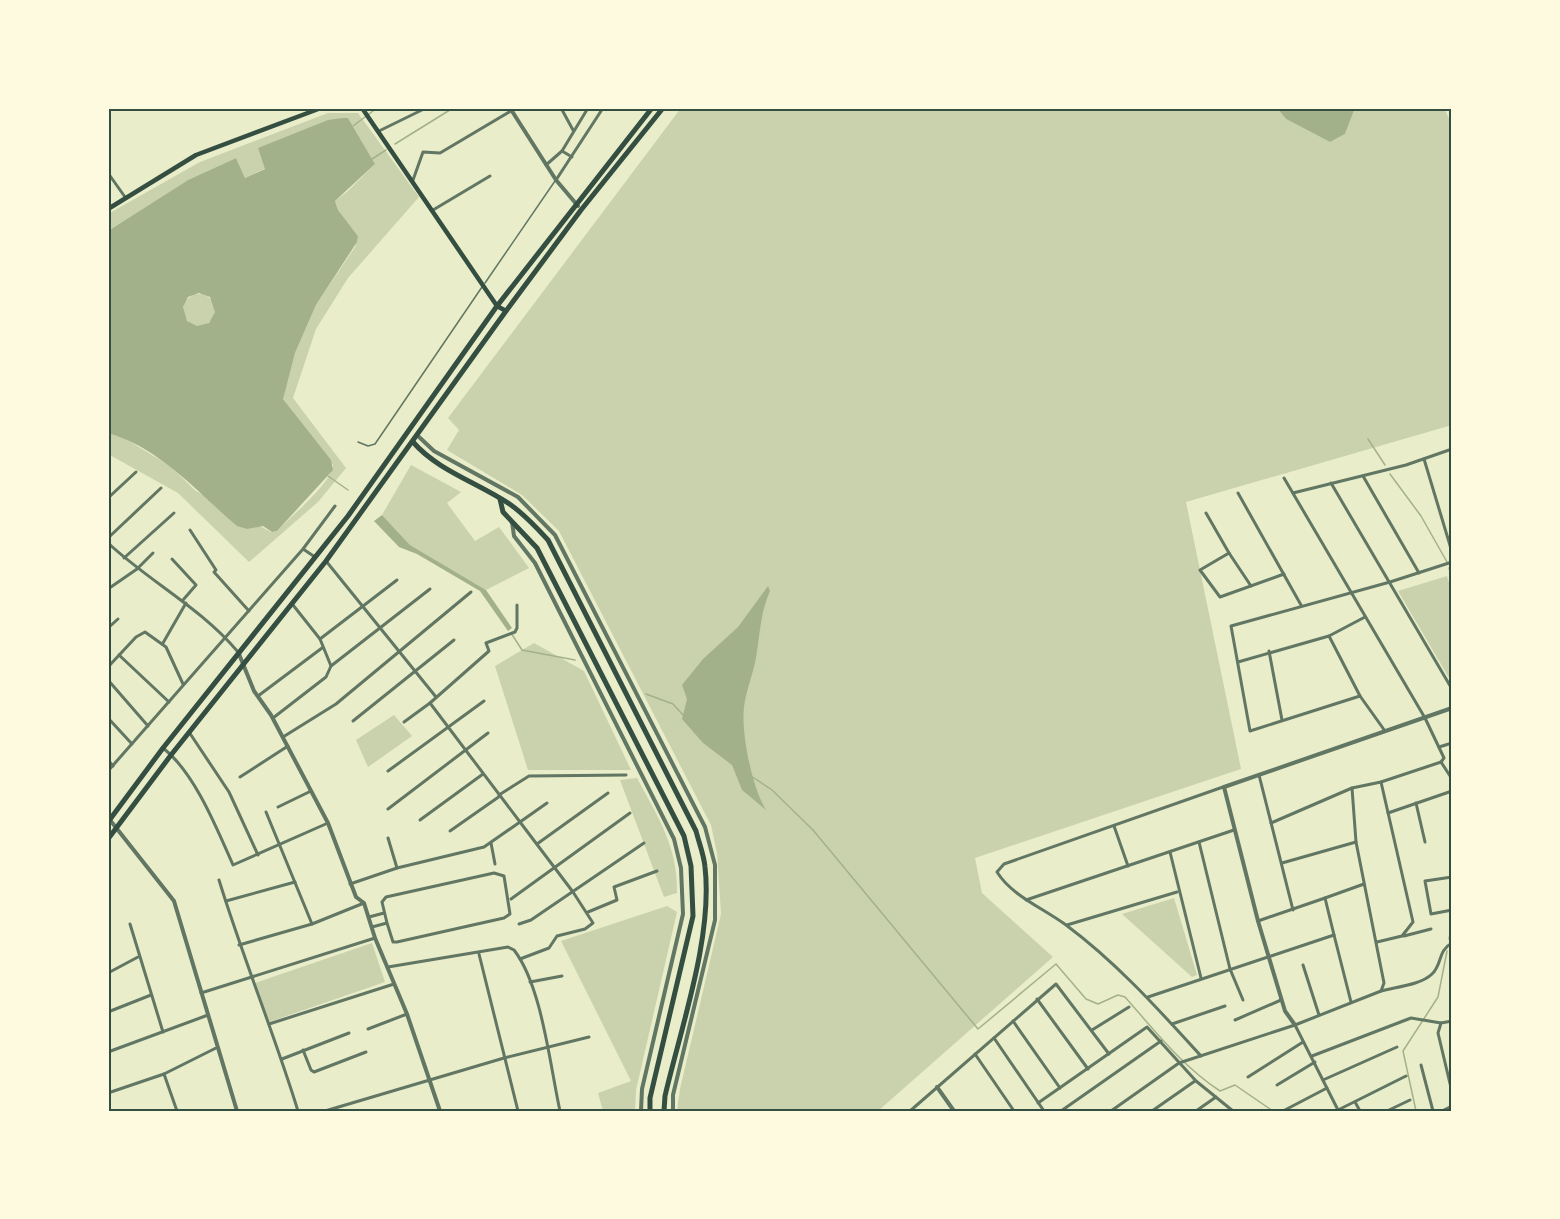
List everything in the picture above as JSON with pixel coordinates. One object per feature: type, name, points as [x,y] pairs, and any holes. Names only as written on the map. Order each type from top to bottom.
[{"type":"main road","points":[[108,209],[196,155],[312,109],[321,108]]},
{"type":"main road","points":[[362,108],[497,306],[506,311]]},
{"type":"main road","points":[[109,821],[163,748],[357,503],[497,306],[652,108]]},
{"type":"main road","points":[[108,839],[171,755],[364,511],[506,311],[581,210],[663,108]]},
{"type":"main road","points":[[428,405],[434,410]]},
{"type":"main road","points":[[406,437],[435,462],[512,506],[548,540],[696,831],[705,865],[706,901],[699,952],[665,1096],[664,1111]]},
{"type":"main road","points":[[500,498],[503,512],[537,548],[684,836],[691,866],[693,916],[650,1098],[650,1111]]},
{"type":"street","points":[[379,131],[426,108]]},
{"type":"street","points":[[561,108],[573,130]]},
{"type":"street","points":[[546,165],[562,151],[588,108]]},
{"type":"street","points":[[556,180],[603,108]]},
{"type":"street","points":[[413,180],[423,152],[440,153],[511,109],[556,180],[581,210]]},
{"type":"street","points":[[562,151],[572,157]]},
{"type":"street","points":[[108,173],[125,197]]},
{"type":"street","points":[[433,210],[490,176]]},
{"type":"street","points":[[418,436],[434,451],[518,497],[555,535],[705,827],[715,865],[716,920],[674,1095],[673,1111]]},
{"type":"street","points":[[1293,493],[1424,459],[1452,449]]},
{"type":"street","points":[[1424,459],[1452,552]]},
{"type":"street","points":[[108,498],[136,472]]},
{"type":"street","points":[[1362,476],[1419,573]]},
{"type":"street","points":[[1271,823],[1352,788],[1381,782],[1441,762],[1444,758],[1425,718],[1284,478]]},
{"type":"street","points":[[1331,483],[1452,689]]},
{"type":"street","points":[[108,538],[161,488]]},
{"type":"street","points":[[1238,493],[1301,605]]},
{"type":"street","points":[[108,771],[303,549],[335,506]]},
{"type":"street","points":[[124,558],[174,513]]},
{"type":"street","points":[[1206,513],[1229,554],[1251,586]]},
{"type":"street","points":[[511,520],[514,536],[535,563],[674,838],[681,868],[683,914],[642,1089],[641,1111]]},
{"type":"street","points":[[190,530],[216,570],[214,572],[249,611]]},
{"type":"street","points":[[108,543],[137,569],[185,602],[225,638],[239,654],[258,696],[273,718],[328,823],[356,897],[364,903],[375,938],[407,1014],[428,1082],[440,1111]]},
{"type":"street","points":[[303,549],[315,557]]},
{"type":"street","points":[[108,589],[137,569],[153,553]]},
{"type":"street","points":[[1229,554],[1200,570],[1220,597],[1284,574]]},
{"type":"street","points":[[163,644],[196,585],[172,559]]},
{"type":"street","points":[[326,561],[436,697]]},
{"type":"street","points":[[1360,696],[1250,731],[1231,626],[1390,582],[1452,562]]},
{"type":"street","points":[[320,639],[397,580]]},
{"type":"street","points":[[273,718],[326,677],[331,666],[430,589]]},
{"type":"street","points":[[283,737],[336,704],[471,592]]},
{"type":"street","points":[[292,603],[320,639],[331,666]]},
{"type":"street","points":[[404,722],[430,703],[489,651],[486,643],[515,632],[517,605]]},
{"type":"street","points":[[1238,662],[1269,651],[1329,636],[1365,617]]},
{"type":"street","points":[[108,628],[118,619]]},
{"type":"street","points":[[108,666],[142,632],[163,644],[183,685]]},
{"type":"street","points":[[1329,636],[1360,696],[1385,731]]},
{"type":"street","points":[[353,721],[454,640]]},
{"type":"street","points":[[258,696],[322,648]]},
{"type":"street","points":[[1269,651],[1282,721]]},
{"type":"street","points":[[119,655],[169,702]]},
{"type":"street","points":[[108,680],[148,726]]},
{"type":"street","points":[[388,771],[484,701]]},
{"type":"street","points":[[430,703],[588,912],[593,923],[585,929],[557,936],[549,948],[520,959]]},
{"type":"street","points":[[1200,1056],[1148,997],[1066,925],[1026,900],[1000,878],[997,872],[999,867],[1452,708]]},
{"type":"street","points":[[108,717],[132,744]]},
{"type":"street","points":[[189,732],[229,792],[258,855]]},
{"type":"street","points":[[388,809],[488,733]]},
{"type":"street","points":[[1438,747],[1452,743]]},
{"type":"street","points":[[240,777],[288,746]]},
{"type":"street","points":[[163,748],[171,755],[199,795],[233,866],[328,823]]},
{"type":"street","points":[[108,760],[113,766]]},
{"type":"street","points":[[1441,762],[1452,779]]},
{"type":"street","points":[[420,820],[483,774]]},
{"type":"street","points":[[450,831],[529,776],[626,775]]},
{"type":"street","points":[[1259,775],[1293,910]]},
{"type":"street","points":[[1381,782],[1413,922],[1402,936]]},
{"type":"street","points":[[1224,787],[1281,1000],[1338,1110],[1406,1076]]},
{"type":"street","points":[[1352,788],[1356,842],[1384,983],[1381,991]]},
{"type":"street","points":[[278,807],[311,791]]},
{"type":"street","points":[[1388,813],[1452,791]]},
{"type":"street","points":[[537,844],[608,793]]},
{"type":"street","points":[[351,884],[397,868],[491,843],[547,803]]},
{"type":"street","points":[[1416,803],[1425,842]]},
{"type":"street","points":[[266,812],[312,924]]},
{"type":"street","points":[[511,898],[630,813]]},
{"type":"street","points":[[109,821],[117,827],[174,901],[216,1048],[237,1111]]},
{"type":"street","points":[[1114,826],[1128,866]]},
{"type":"street","points":[[1026,900],[1234,830]]},
{"type":"street","points":[[388,838],[397,868]]},
{"type":"street","points":[[1199,842],[1230,969],[1243,1000]]},
{"type":"street","points":[[1282,863],[1356,842]]},
{"type":"street","points":[[491,843],[495,864]]},
{"type":"street","points":[[519,924],[531,920],[644,843]]},
{"type":"street","points":[[1170,852],[1177,892],[1201,978]]},
{"type":"street","points":[[588,912],[617,900],[614,887],[657,871]]},
{"type":"street","points":[[494,873],[504,876],[510,914],[504,918],[393,942],[385,913],[382,902],[386,897],[494,873]]},
{"type":"street","points":[[1452,878],[1425,881],[1431,914],[1452,910]]},
{"type":"street","points":[[219,880],[239,945],[282,1059],[298,1111]]},
{"type":"street","points":[[226,901],[295,882]]},
{"type":"street","points":[[1258,921],[1364,884]]},
{"type":"street","points":[[1066,925],[1177,892]]},
{"type":"street","points":[[1326,898],[1351,1002]]},
{"type":"street","points":[[239,945],[312,924],[364,903]]},
{"type":"street","points":[[369,917],[385,913]]},
{"type":"street","points":[[372,927],[387,923]]},
{"type":"street","points":[[130,924],[163,1032]]},
{"type":"street","points":[[1377,942],[1431,929]]},
{"type":"street","points":[[1148,997],[1334,935]]},
{"type":"street","points":[[201,993],[375,938]]},
{"type":"street","points":[[1112,1111],[1179,1063],[1294,1025],[1381,991],[1427,978],[1434,973],[1445,946],[1452,943]]},
{"type":"street","points":[[388,967],[479,954],[508,947],[514,950],[530,982],[547,1046],[560,1111]]},
{"type":"street","points":[[479,954],[518,1111]]},
{"type":"street","points":[[108,973],[139,957]]},
{"type":"street","points":[[1303,965],[1319,1015]]},
{"type":"street","points":[[530,982],[562,976]]},
{"type":"street","points":[[269,1024],[394,984]]},
{"type":"street","points":[[910,1111],[1056,984],[1109,1054]]},
{"type":"street","points":[[108,1012],[151,995]]},
{"type":"street","points":[[1037,999],[1088,1069]]},
{"type":"street","points":[[1235,1020],[1281,1000]]},
{"type":"street","points":[[1173,1024],[1225,1006]]},
{"type":"street","points":[[1092,1030],[1129,1007]]},
{"type":"street","points":[[368,1029],[407,1014]]},
{"type":"street","points":[[108,1052],[208,1015]]},
{"type":"street","points":[[1312,1056],[1411,1018],[1441,1023],[1452,1021]]},
{"type":"street","points":[[1013,1021],[1059,1088]]},
{"type":"street","points":[[1441,1023],[1438,1033],[1452,1092]]},
{"type":"street","points":[[1038,1102],[1147,1028],[1196,1081],[1233,1111]]},
{"type":"street","points":[[282,1059],[349,1033]]},
{"type":"street","points":[[325,1111],[504,1058],[589,1037]]},
{"type":"street","points":[[994,1038],[1044,1111]]},
{"type":"street","points":[[1061,1111],[1161,1041]]},
{"type":"street","points":[[1248,1077],[1303,1042]]},
{"type":"street","points":[[1323,1080],[1397,1047]]},
{"type":"street","points":[[108,1093],[164,1074],[216,1048]]},
{"type":"street","points":[[303,1050],[314,1072],[366,1052]]},
{"type":"street","points":[[975,1054],[1014,1111]]},
{"type":"street","points":[[1277,1085],[1315,1062]]},
{"type":"street","points":[[1421,1065],[1433,1111]]},
{"type":"street","points":[[164,1074],[177,1110],[172,1111]]},
{"type":"street","points":[[1152,1111],[1196,1081]]},
{"type":"street","points":[[937,1087],[954,1111]]},
{"type":"street","points":[[1283,1111],[1327,1088]]},
{"type":"street","points":[[1196,1111],[1216,1097]]},
{"type":"street","points":[[1387,1111],[1410,1100]]},
{"type":"street","points":[[1355,1101],[1360,1111]]},
{"type":"street","points":[[1442,1111],[1452,1106]]},
{"type":"lane","points":[[358,442],[368,446],[375,444],[556,180]]},
{"type":"shaded area","points":[[681,108],[1277,108],[1286,119],[1330,142],[1345,134],[1355,108],[1444,108],[1452,125],[1452,425],[1186,502],[1241,769],[975,858],[982,893],[1053,957],[878,1111],[677,1111],[680,1089],[721,914],[717,853],[711,825],[559,531],[522,495],[447,450],[459,430],[448,418]]},
{"type":"shaded area","points":[[1277,108],[1355,108],[1345,134],[1330,142],[1286,119]]},
{"type":"shaded area","points":[[328,113],[358,113],[419,197],[348,278],[316,329],[293,398],[346,468],[318,502],[249,562],[178,493],[108,454],[108,433],[124,438],[170,466],[196,491],[271,532],[277,531],[310,500],[331,473],[333,465],[283,399],[283,394],[295,353],[316,305],[355,247],[358,236],[338,210],[335,201],[375,164],[348,118],[258,148],[266,168],[245,178],[236,158],[188,180],[108,231],[108,214],[200,162]]},
{"type":"shaded area","points":[[348,118],[375,164],[335,201],[338,210],[358,236],[357,242],[316,305],[295,353],[283,399],[331,460],[333,470],[277,531],[272,532],[263,526],[247,529],[237,526],[161,460],[127,440],[108,433],[108,231],[188,180],[236,158],[245,178],[265,169],[258,148],[328,120]],"holes":[[[199,293],[210,297],[215,312],[209,323],[197,326],[187,321],[183,307],[188,297]]]},
{"type":"shaded area","points":[[199,294],[211,298],[215,310],[211,322],[199,326],[187,322],[183,310],[187,298]]},
{"type":"shaded area","points":[[411,465],[461,492],[447,503],[475,541],[499,527],[529,568],[486,590],[410,545],[382,515]]},
{"type":"shaded area","points":[[382,515],[410,545],[486,590],[512,628],[508,631],[480,591],[417,554],[399,547],[374,521]]},
{"type":"shaded area","points":[[1447,576],[1452,593],[1452,683],[1398,591]]},
{"type":"shaded area","points":[[768,586],[770,591],[762,616],[756,658],[744,707],[744,731],[752,774],[766,810],[742,790],[732,765],[703,743],[682,719],[687,699],[682,685],[703,659],[738,627]]},
{"type":"shaded area","points":[[534,643],[584,671],[631,770],[528,770],[495,666]]},
{"type":"shaded area","points":[[394,715],[412,736],[368,767],[356,740]]},
{"type":"shaded area","points":[[637,778],[665,833],[674,861],[677,893],[664,897],[620,780]]},
{"type":"shaded area","points":[[1174,898],[1197,975],[1192,977],[1122,914]]},
{"type":"shaded area","points":[[667,906],[677,912],[636,1090],[635,1111],[603,1111],[598,1093],[631,1081],[561,941]]},
{"type":"shaded area","points":[[372,943],[385,982],[269,1022],[255,983]]},
{"type":"waterway","points":[[353,126],[377,108]]},
{"type":"waterway","points":[[395,144],[453,108]]},
{"type":"waterway","points":[[372,159],[386,150]]},
{"type":"waterway","points":[[1368,439],[1385,465]]},
{"type":"waterway","points":[[1390,474],[1421,516],[1447,562]]},
{"type":"waterway","points":[[328,476],[348,490]]},
{"type":"waterway","points":[[1449,568],[1452,578]]},
{"type":"waterway","points":[[511,633],[522,650],[575,660]]},
{"type":"waterway","points":[[646,694],[673,704],[683,715]]},
{"type":"waterway","points":[[751,776],[772,790],[813,830],[978,1029],[1056,964],[1086,999],[1098,1004],[1118,995],[1125,997],[1193,1071],[1220,1091],[1235,1085],[1273,1111]]},
{"type":"waterway","points":[[1449,939],[1452,924]]},
{"type":"waterway","points":[[1416,1111],[1403,1051],[1438,997],[1447,951]]}]
